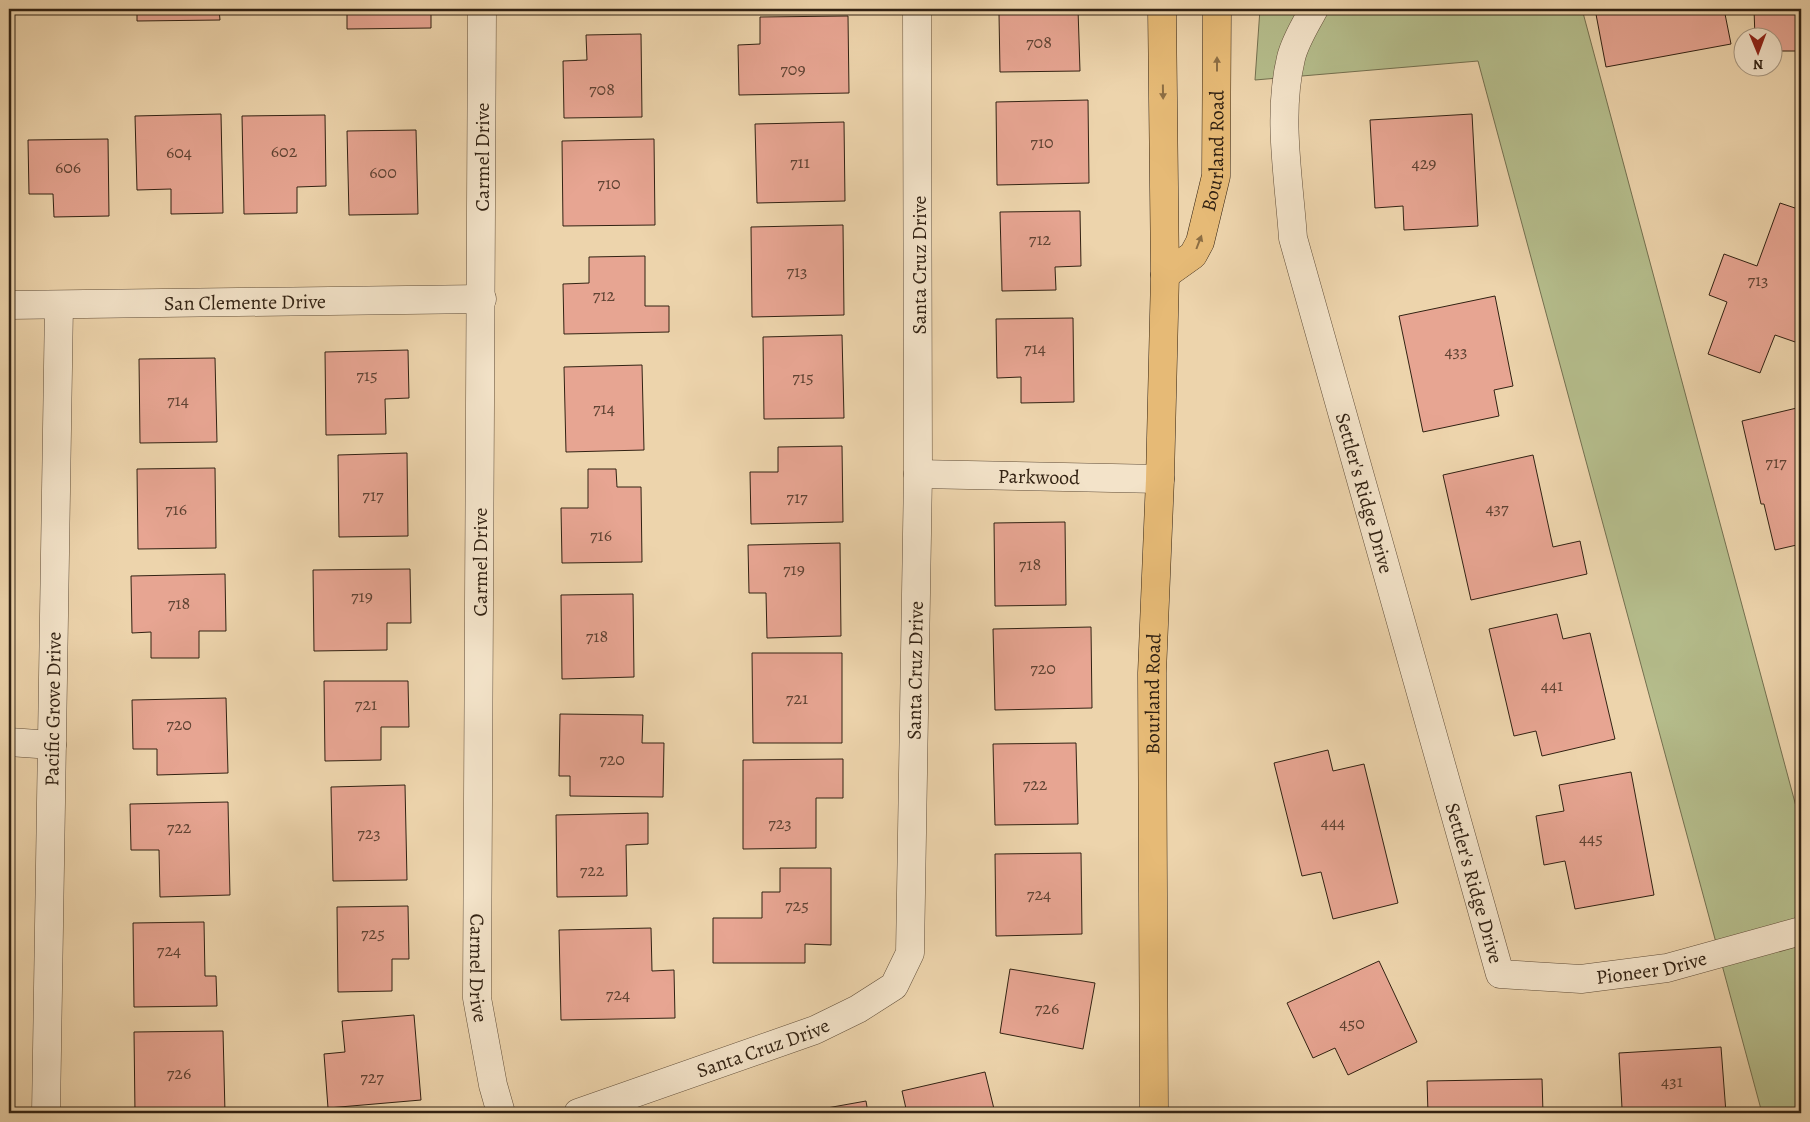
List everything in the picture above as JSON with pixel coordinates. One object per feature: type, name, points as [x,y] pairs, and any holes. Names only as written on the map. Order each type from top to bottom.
[{"type":"main road","name":"Bourland Road","points":[[1154,1113],[1152,673],[1160,479],[1165,275],[1162,9]]},
{"type":"main road","name":"Bourland Road","points":[[1165,275],[1193,255],[1200,242],[1216,176],[1217,9]]},
{"type":"street","name":"Carmel Drive","points":[[482,9],[477,998],[493,1085],[501,1113]]},
{"type":"street","name":"Santa Cruz Drive","points":[[578,1113],[815,1030],[858,1009],[894,986],[910,953],[918,474],[917,9]]},
{"type":"street","name":"Settler's Ridge Drive","points":[[1314,9],[1292,56],[1286,88],[1285,148],[1293,238],[1500,974]]},
{"type":"street","name":"San Clemente Drive","points":[[9,305],[482,299]]},
{"type":"street","name":"Pacific Grove Drive","points":[[46,1113],[59,305]]},
{"type":"street","name":"Parkwood","points":[[918,474],[1160,479]]},
{"type":"street","points":[[9,742],[52,745]]},
{"type":"street","name":"Pioneer Drive","points":[[1500,974],[1581,979],[1667,968],[1801,931]]},
{"type":"green space","points":[[1260,9],[1582,9],[1801,825],[1801,1113],[1762,1113],[1478,61],[1255,80]]},
{"type":"building","points":[[137,9],[219,9],[220,20],[137,21]]},
{"type":"building","points":[[347,9],[431,9],[431,28],[347,29]]},
{"type":"building","points":[[1022,9],[1078,9],[1080,71],[1000,72],[999,14],[1022,14]]},
{"type":"building","points":[[1595,9],[1724,9],[1731,44],[1606,67]]},
{"type":"building","points":[[1754,9],[1801,9],[1801,51],[1782,51],[1782,28],[1755,28]]},
{"type":"building","points":[[848,16],[849,93],[739,95],[738,45],[760,44],[760,17]]},
{"type":"building","points":[[641,34],[642,117],[564,118],[563,61],[587,60],[586,35]]},
{"type":"building","points":[[1088,100],[1089,183],[997,185],[996,102]]},
{"type":"building","points":[[221,114],[223,213],[171,214],[171,189],[137,190],[135,116]]},
{"type":"building","points":[[1472,114],[1478,226],[1404,230],[1403,206],[1375,208],[1370,120]]},
{"type":"building","points":[[325,115],[326,186],[297,187],[297,213],[244,214],[242,116]]},
{"type":"building","points":[[844,122],[845,201],[757,203],[755,124]]},
{"type":"building","points":[[416,130],[418,214],[349,215],[347,131]]},
{"type":"building","points":[[108,139],[109,216],[54,217],[53,194],[29,194],[28,140]]},
{"type":"building","points":[[654,139],[655,225],[563,226],[562,141]]},
{"type":"building","points":[[1780,203],[1801,210],[1801,344],[1775,335],[1760,373],[1708,354],[1727,302],[1709,295],[1724,254],[1757,266]]},
{"type":"building","points":[[1080,211],[1081,266],[1055,267],[1056,290],[1002,291],[1000,212]]},
{"type":"building","points":[[843,225],[844,315],[752,317],[751,227]]},
{"type":"building","points":[[645,256],[645,306],[669,306],[669,332],[564,334],[563,284],[589,283],[589,257]]},
{"type":"building","points":[[1495,296],[1513,386],[1494,390],[1499,416],[1423,432],[1399,316]]},
{"type":"building","points":[[1073,318],[1074,402],[1021,403],[1021,377],[997,378],[996,319]]},
{"type":"building","points":[[842,335],[844,418],[764,419],[763,337]]},
{"type":"building","points":[[408,350],[409,398],[385,399],[386,434],[326,435],[325,352]]},
{"type":"building","points":[[215,358],[217,442],[140,443],[139,359]]},
{"type":"building","points":[[642,365],[644,450],[566,452],[564,367]]},
{"type":"building","points":[[1801,407],[1801,544],[1775,550],[1764,504],[1761,504],[1742,421]]},
{"type":"building","points":[[842,446],[843,522],[751,524],[750,472],[778,472],[778,447]]},
{"type":"building","points":[[407,453],[408,536],[339,537],[338,455]]},
{"type":"building","points":[[1533,455],[1553,547],[1580,541],[1587,574],[1471,600],[1443,475]]},
{"type":"building","points":[[215,468],[216,548],[138,549],[137,469]]},
{"type":"building","points":[[588,469],[616,469],[617,487],[641,487],[642,562],[562,563],[561,508],[588,508]]},
{"type":"building","points":[[1065,522],[1066,605],[995,606],[994,523]]},
{"type":"building","points":[[840,543],[841,636],[767,638],[766,593],[749,593],[748,545]]},
{"type":"building","points":[[410,569],[411,623],[387,623],[387,650],[314,651],[313,570]]},
{"type":"building","points":[[225,574],[226,631],[199,631],[199,658],[151,658],[151,632],[132,633],[131,576]]},
{"type":"building","points":[[633,594],[634,677],[562,679],[561,595]]},
{"type":"building","points":[[1557,614],[1563,639],[1590,633],[1615,739],[1542,756],[1536,731],[1514,736],[1489,629]]},
{"type":"building","points":[[1091,627],[1092,708],[995,710],[993,629]]},
{"type":"building","points":[[752,653],[842,653],[842,743],[753,743]]},
{"type":"building","points":[[324,681],[408,681],[409,727],[381,727],[381,760],[325,761]]},
{"type":"building","points":[[226,698],[228,773],[157,775],[157,749],[133,749],[132,700]]},
{"type":"building","points":[[560,714],[643,715],[642,743],[664,743],[663,797],[570,796],[570,776],[559,776]]},
{"type":"building","points":[[1076,743],[1078,824],[995,825],[993,744]]},
{"type":"building","points":[[1328,750],[1333,771],[1364,764],[1398,903],[1333,919],[1321,872],[1302,876],[1274,763]]},
{"type":"building","points":[[843,759],[843,798],[816,798],[816,848],[743,849],[743,760]]},
{"type":"building","points":[[1631,772],[1654,895],[1575,909],[1565,861],[1544,865],[1536,816],[1564,811],[1559,785]]},
{"type":"building","points":[[405,785],[407,880],[333,881],[331,787]]},
{"type":"building","points":[[228,802],[230,895],[160,897],[159,850],[131,850],[130,804]]},
{"type":"building","points":[[648,813],[648,844],[626,845],[627,896],[557,897],[556,815]]},
{"type":"building","points":[[1081,853],[1082,934],[996,936],[995,854]]},
{"type":"building","points":[[780,868],[831,868],[831,945],[805,944],[805,963],[713,963],[713,918],[762,918],[762,892],[780,892]]},
{"type":"building","points":[[408,906],[409,959],[392,959],[392,991],[338,992],[337,907]]},
{"type":"building","points":[[204,922],[205,976],[216,976],[217,1006],[134,1007],[133,923]]},
{"type":"building","points":[[651,928],[652,971],[674,970],[675,1018],[561,1020],[559,930]]},
{"type":"building","points":[[1379,961],[1417,1042],[1348,1075],[1335,1048],[1313,1058],[1287,1003]]},
{"type":"building","points":[[1010,969],[1095,983],[1083,1049],[1000,1033]]},
{"type":"building","points":[[414,1015],[421,1100],[328,1108],[324,1054],[345,1052],[342,1021]]},
{"type":"building","points":[[223,1031],[225,1113],[135,1113],[134,1032]]},
{"type":"building","points":[[1721,1047],[1726,1113],[1599,1113],[1598,1110],[1622,1108],[1619,1053]]},
{"type":"building","points":[[985,1072],[995,1113],[907,1113],[902,1091]]},
{"type":"building","points":[[1542,1079],[1543,1113],[1428,1113],[1427,1081]]},
{"type":"building","points":[[866,1101],[868,1113],[799,1113]]}]
